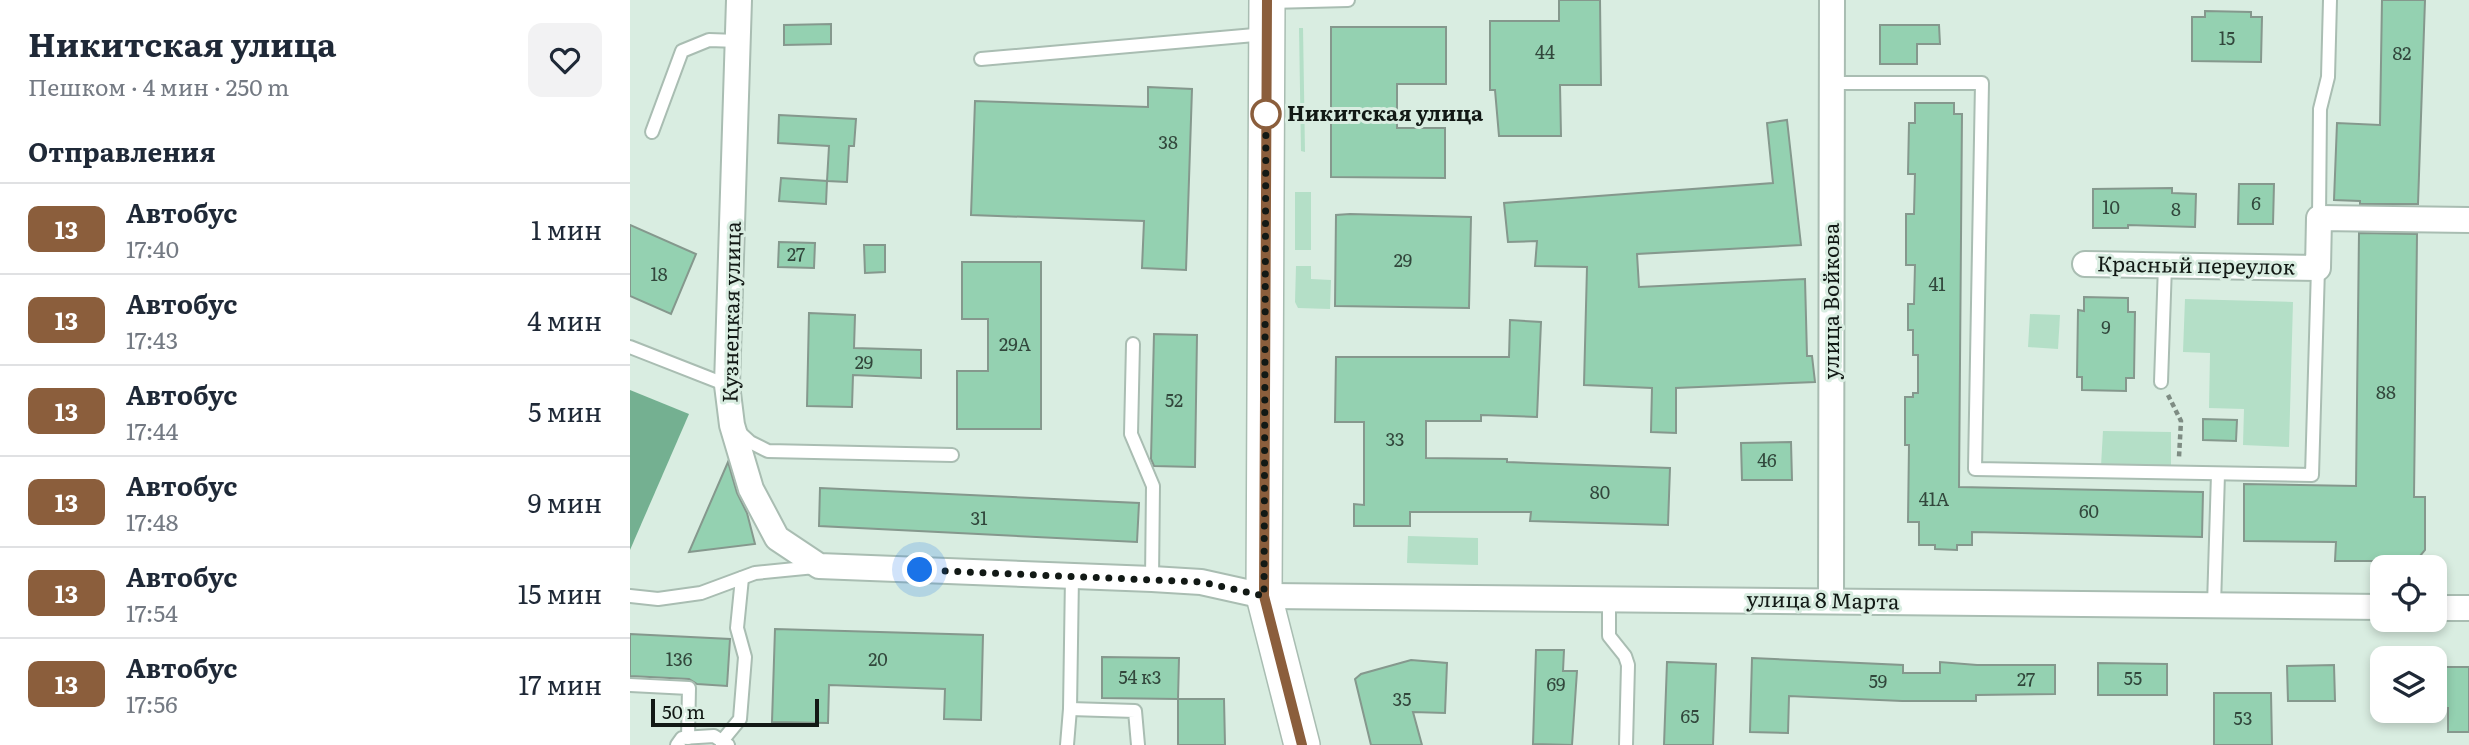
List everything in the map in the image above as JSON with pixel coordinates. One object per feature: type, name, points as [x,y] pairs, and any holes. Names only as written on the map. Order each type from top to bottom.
[{"type":"street","name":"Кузнецкая улица","points":[[739,0],[727,385],[732,425],[751,489],[777,538],[819,566]]},
{"type":"street","name":"улица Войкова","points":[[1831,601],[1832,0]]},
{"type":"street","points":[[1267,12],[1264,596],[1302,745]]},
{"type":"street","points":[[2319,218],[2469,220]]},
{"type":"street","name":"Красный переулок","points":[[2085,264],[2318,268],[2319,218]]},
{"type":"street","points":[[819,566],[1201,582],[1264,596]]},
{"type":"street","name":"улица 8 Марта","points":[[1264,596],[2370,607]]},
{"type":"street","points":[[2447,608],[2469,608]]},
{"type":"lane","points":[[981,59],[1348,0]]},
{"type":"lane","points":[[2319,218],[2320,109],[2328,77],[2330,0]]},
{"type":"lane","points":[[652,132],[682,51],[709,40],[738,41]]},
{"type":"lane","points":[[1832,83],[1982,83],[1975,469],[2312,475],[2318,268]]},
{"type":"lane","points":[[2161,382],[2165,265]]},
{"type":"lane","points":[[1133,344],[1131,434],[1153,486],[1152,579]]},
{"type":"lane","points":[[630,347],[727,385]]},
{"type":"lane","points":[[732,425],[750,442],[768,451],[952,455]]},
{"type":"lane","points":[[2214,606],[2218,474]]},
{"type":"lane","points":[[630,596],[658,599],[701,593],[755,573],[819,566]]},
{"type":"lane","points":[[1067,745],[1072,576]]},
{"type":"lane","points":[[630,685],[689,688],[683,741],[714,736],[724,744],[740,719],[745,657],[737,628],[742,578]]},
{"type":"lane","points":[[1609,599],[1609,636],[1625,656],[1628,665],[1626,745]]},
{"type":"lane","points":[[1070,709],[1135,711],[1138,745]]},
{"type":"path","points":[[2161,382],[2180,421],[2179,473]]},
{"type":"green space","points":[[1299,28],[1303,28],[1305,152],[1301,151]]},
{"type":"green space","points":[[1295,192],[1311,192],[1311,250],[1295,250]]},
{"type":"green space","points":[[1296,266],[1311,266],[1311,279],[1331,280],[1330,309],[1298,308],[1295,302]]},
{"type":"green space","points":[[2185,299],[2293,302],[2289,447],[2243,445],[2244,409],[2209,408],[2210,353],[2183,352]]},
{"type":"green space","points":[[2030,314],[2060,315],[2058,349],[2028,347]]},
{"type":"green space","points":[[630,390],[689,414],[630,550]]},
{"type":"green space","points":[[2103,431],[2171,432],[2171,468],[2101,466]]},
{"type":"green space","points":[[1408,536],[1478,538],[1478,565],[1407,563]]},
{"type":"building","points":[[1559,0],[1600,0],[1601,85],[1560,85],[1561,136],[1499,136],[1495,90],[1490,90],[1490,21],[1559,21]]},
{"type":"building","points":[[2382,0],[2425,0],[2418,204],[2360,204],[2360,201],[2334,200],[2337,123],[2380,125]]},
{"type":"building","points":[[2205,11],[2251,12],[2251,17],[2262,17],[2261,62],[2192,61],[2192,17],[2205,17]]},
{"type":"building","points":[[831,24],[831,44],[784,45],[784,25]]},
{"type":"building","points":[[1880,25],[1939,25],[1940,44],[1917,44],[1917,64],[1880,64]]},
{"type":"building","points":[[1331,27],[1446,27],[1446,84],[1397,84],[1397,128],[1445,128],[1445,178],[1331,177]]},
{"type":"building","points":[[1148,87],[1192,89],[1186,270],[1142,268],[1144,221],[971,215],[975,101],[1148,107]]},
{"type":"building","points":[[1915,103],[1954,103],[1954,114],[1962,114],[1959,487],[2203,492],[2202,537],[1972,532],[1972,545],[1957,545],[1957,550],[1919,545],[1919,522],[1908,522],[1909,445],[1905,445],[1905,397],[1913,397],[1913,393],[1918,393],[1918,355],[1913,355],[1913,330],[1908,330],[1908,304],[1914,304],[1915,265],[1906,265],[1906,214],[1914,214],[1915,174],[1908,174],[1909,123],[1915,123]]},
{"type":"building","points":[[779,115],[856,119],[854,146],[849,146],[847,182],[827,181],[829,146],[778,143]]},
{"type":"building","points":[[1787,120],[1801,245],[1637,254],[1639,287],[1805,279],[1807,356],[1812,356],[1815,382],[1676,388],[1676,433],[1651,432],[1652,388],[1584,385],[1587,267],[1535,266],[1537,241],[1508,242],[1504,203],[1773,183],[1767,123]]},
{"type":"building","points":[[781,178],[827,181],[826,204],[779,201]]},
{"type":"building","points":[[2239,184],[2274,184],[2273,224],[2238,224]]},
{"type":"building","points":[[2172,188],[2172,193],[2196,194],[2195,227],[2128,225],[2128,228],[2093,228],[2093,189]]},
{"type":"building","points":[[1336,215],[1471,217],[1469,308],[1335,306]]},
{"type":"building","points":[[630,225],[696,254],[671,314],[630,296]]},
{"type":"building","points":[[2359,233],[2417,234],[2414,497],[2425,497],[2425,550],[2421,555],[2370,555],[2370,561],[2335,561],[2336,542],[2244,541],[2244,484],[2356,486]]},
{"type":"building","points":[[779,242],[815,243],[814,268],[778,267]]},
{"type":"building","points":[[864,245],[885,245],[885,272],[865,273]]},
{"type":"building","points":[[962,262],[1041,262],[1041,429],[957,429],[957,371],[988,371],[988,319],[962,319]]},
{"type":"building","points":[[2084,297],[2128,298],[2128,312],[2135,312],[2134,378],[2126,378],[2126,391],[2082,390],[2082,377],[2077,377],[2078,310],[2084,311]]},
{"type":"building","points":[[809,313],[855,315],[854,348],[921,350],[921,378],[853,375],[852,407],[807,406]]},
{"type":"building","points":[[1510,320],[1541,322],[1537,417],[1481,415],[1481,421],[1426,421],[1426,458],[1507,459],[1507,462],[1670,468],[1668,525],[1530,521],[1531,512],[1410,512],[1410,526],[1354,526],[1354,504],[1364,505],[1364,422],[1335,422],[1336,357],[1509,357]]},
{"type":"building","points":[[1154,334],[1197,335],[1195,467],[1154,466],[1151,459]]},
{"type":"building","points":[[2203,419],[2237,420],[2236,441],[2203,440]]},
{"type":"building","points":[[1791,442],[1792,480],[1742,480],[1741,443]]},
{"type":"building","points":[[728,462],[755,544],[689,552]]},
{"type":"building","points":[[820,488],[1139,503],[1137,542],[819,526]]},
{"type":"building","points":[[775,629],[983,635],[981,720],[944,719],[945,689],[829,685],[828,723],[772,722]]},
{"type":"building","points":[[630,634],[730,639],[727,686],[697,684],[689,679],[630,676]]},
{"type":"building","points":[[1536,650],[1564,650],[1563,671],[1577,671],[1572,745],[1533,744]]},
{"type":"building","points":[[1102,657],[1179,658],[1178,699],[1102,698]]},
{"type":"building","points":[[1752,658],[1903,665],[1903,673],[1940,673],[1940,662],[2055,665],[2055,694],[1976,695],[1976,701],[1789,696],[1788,733],[1750,732]]},
{"type":"building","points":[[1411,660],[1447,663],[1445,713],[1413,712],[1422,745],[1371,745],[1355,679],[1361,674]]},
{"type":"building","points":[[1667,662],[1716,664],[1713,745],[1664,745]]},
{"type":"building","points":[[2098,663],[2167,664],[2167,695],[2098,695]]},
{"type":"building","points":[[2334,665],[2335,701],[2288,701],[2287,666]]},
{"type":"building","points":[[2447,667],[2469,667],[2469,732],[2448,732]]},
{"type":"building","points":[[2214,693],[2271,693],[2272,745],[2214,745]]},
{"type":"building","points":[[1178,699],[1224,699],[1225,745],[1178,745]]},
{"type":"bus line","name":"13","points":[[1267,0],[1264,596],[1302,745]]},
{"type":"place","name":"Никитская улица","points":[[1266,114]]},
{"type":"route","points":[[920,570],[1201,582],[1264,596],[1266,111],[1266,114]]}]
